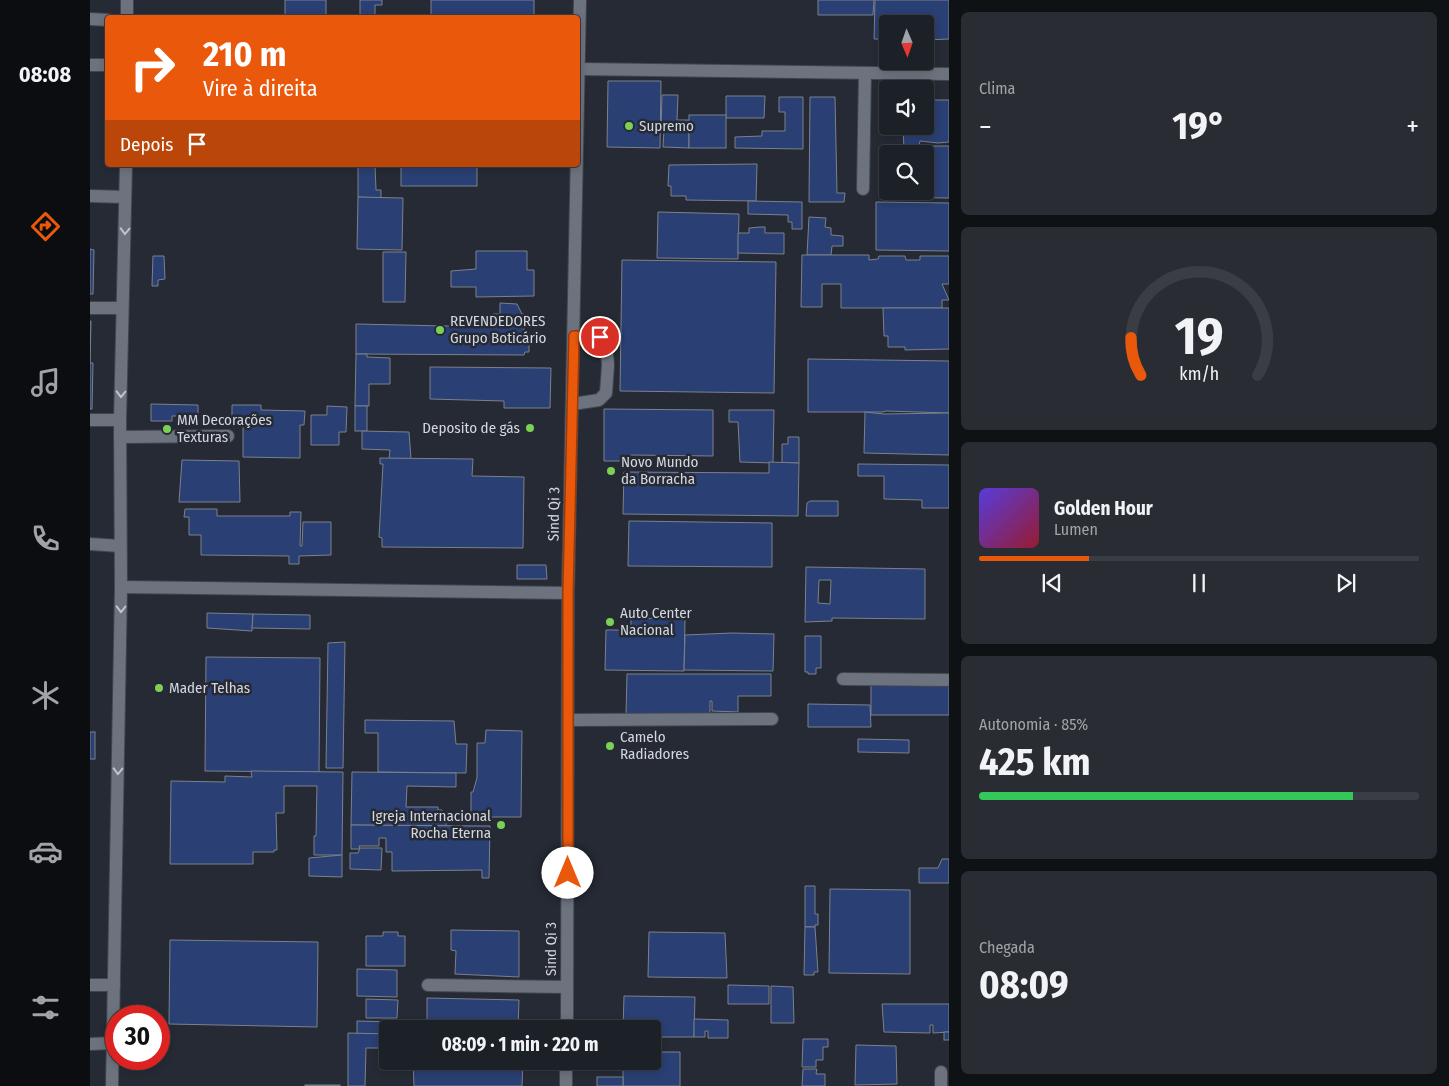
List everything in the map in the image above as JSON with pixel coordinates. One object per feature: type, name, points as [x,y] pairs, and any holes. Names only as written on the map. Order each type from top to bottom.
[{"type":"street","points":[[127,0],[127,15]]},
{"type":"street","name":"Sind Qi 3","points":[[580,0],[580,15]]},
{"type":"street","points":[[90,19],[105,20]]},
{"type":"street","points":[[90,65],[105,65]]},
{"type":"street","points":[[580,69],[949,74]]},
{"type":"street","points":[[863,189],[865,73]]},
{"type":"street","points":[[114,1005],[121,588],[120,420],[126,167]]},
{"type":"street","name":"Sind Qi 3","points":[[567,1020],[568,593],[577,167]]},
{"type":"street","points":[[90,196],[126,197]]},
{"type":"street","points":[[90,308],[122,308]]},
{"type":"street","points":[[573,404],[599,400],[606,394],[608,365],[606,343],[600,337],[574,336]]},
{"type":"street","points":[[90,420],[120,420]]},
{"type":"street","points":[[120,437],[228,436]]},
{"type":"street","points":[[90,544],[120,546]]},
{"type":"street","points":[[121,588],[568,593]]},
{"type":"street","points":[[843,680],[949,680]]},
{"type":"street","points":[[569,720],[772,719]]},
{"type":"street","points":[[90,985],[114,985]]},
{"type":"street","points":[[428,985],[567,987]]},
{"type":"street","points":[[90,1044],[105,1043]]},
{"type":"street","points":[[112,1070],[112,1086]]},
{"type":"street","points":[[566,1070],[566,1086]]},
{"type":"street","points":[[941,1072],[941,1086]]},
{"type":"building","points":[[285,0],[326,0],[326,15],[285,15]]},
{"type":"building","points":[[360,0],[382,0],[382,5],[375,5],[375,15],[360,15]]},
{"type":"building","points":[[431,0],[534,0],[534,15],[431,15]]},
{"type":"building","points":[[818,0],[874,0],[873,15],[818,15]]},
{"type":"building","points":[[875,0],[949,0],[949,39],[934,40],[934,15],[879,15],[879,39],[874,39]]},
{"type":"building","points":[[608,81],[661,81],[660,148],[607,147]]},
{"type":"building","points":[[662,95],[678,95],[677,120],[689,120],[689,148],[663,147],[664,130],[661,130]]},
{"type":"building","points":[[726,96],[765,96],[764,118],[726,118]]},
{"type":"building","points":[[779,97],[803,97],[803,149],[735,148],[735,137],[762,136],[762,131],[785,131],[785,112],[779,112]]},
{"type":"building","points":[[810,97],[835,97],[837,193],[845,193],[844,202],[809,202]]},
{"type":"building","points":[[934,100],[949,100],[949,142],[920,141],[919,145],[904,145],[903,135],[934,135]]},
{"type":"building","points":[[689,115],[726,115],[726,148],[689,148]]},
{"type":"building","points":[[934,146],[949,146],[949,198],[934,198]]},
{"type":"building","points":[[757,164],[756,201],[686,200],[686,196],[671,196],[671,186],[668,186],[669,165]]},
{"type":"building","points":[[358,167],[375,167],[376,190],[381,190],[381,198],[358,197]]},
{"type":"building","points":[[401,167],[477,167],[477,186],[401,186]]},
{"type":"building","points":[[358,197],[403,198],[402,250],[357,249]]},
{"type":"building","points":[[748,201],[802,202],[802,229],[792,229],[792,222],[788,222],[788,215],[748,214]]},
{"type":"building","points":[[876,202],[949,203],[949,251],[876,250]]},
{"type":"building","points":[[658,212],[739,214],[738,259],[657,258]]},
{"type":"building","points":[[809,217],[826,218],[825,227],[831,228],[831,235],[843,236],[843,246],[832,246],[831,255],[807,255]]},
{"type":"building","points":[[765,227],[765,233],[784,233],[784,254],[738,253],[738,233],[749,233],[749,228]]},
{"type":"building","points":[[90,249],[94,250],[93,294],[90,294]]},
{"type":"building","points":[[476,251],[527,251],[527,270],[534,270],[534,296],[476,297],[476,287],[451,287],[451,271],[476,269]]},
{"type":"building","points":[[383,252],[406,252],[405,302],[383,302]]},
{"type":"building","points":[[802,255],[869,255],[869,260],[878,259],[879,256],[905,256],[906,260],[920,260],[920,256],[949,256],[949,284],[942,284],[949,300],[942,300],[942,308],[841,308],[841,284],[822,284],[822,307],[801,307]]},
{"type":"building","points":[[153,256],[164,256],[165,279],[158,280],[158,286],[152,286]]},
{"type":"building","points":[[622,260],[776,262],[774,393],[620,391]]},
{"type":"building","name":"REVENDEDORES Grupo Boticário","points":[[500,303],[517,304],[522,314],[524,314],[524,332],[529,332],[529,352],[525,352],[524,355],[356,354],[356,324],[493,327],[493,314],[500,314]]},
{"type":"building","points":[[883,308],[949,308],[949,349],[905,350],[905,347],[888,347],[888,336],[884,336]]},
{"type":"building","points":[[90,321],[91,321],[90,363]]},
{"type":"building","points":[[356,354],[367,354],[367,357],[390,358],[390,384],[369,384],[369,406],[355,406]]},
{"type":"building","points":[[808,359],[949,361],[949,413],[886,411],[808,412]]},
{"type":"building","points":[[90,363],[93,363],[92,409],[90,409]]},
{"type":"building","points":[[430,367],[551,368],[550,408],[504,408],[504,401],[430,399]]},
{"type":"building","points":[[151,404],[198,405],[198,416],[172,416],[172,421],[151,421]]},
{"type":"building","points":[[232,405],[261,405],[261,410],[305,411],[304,425],[300,425],[300,458],[243,457],[243,421],[232,421]]},
{"type":"building","points":[[327,406],[347,407],[346,432],[339,432],[339,445],[311,445],[311,415],[327,415]]},
{"type":"building","points":[[355,406],[367,406],[367,431],[355,431]]},
{"type":"building","points":[[604,409],[713,410],[713,456],[630,455],[630,461],[604,461]]},
{"type":"building","points":[[729,410],[774,410],[773,463],[740,462],[738,422],[729,422]]},
{"type":"building","points":[[865,412],[884,414],[949,413],[949,455],[864,453]]},
{"type":"building","points":[[362,431],[409,432],[411,459],[389,459],[390,450],[362,449]]},
{"type":"building","points":[[788,437],[799,437],[799,463],[782,463],[782,444],[788,444]]},
{"type":"building","points":[[380,458],[473,459],[472,476],[524,477],[523,548],[382,547],[382,538],[379,537],[383,464],[380,464]]},
{"type":"building","points":[[182,460],[239,461],[240,502],[179,502]]},
{"type":"building","points":[[769,462],[799,463],[798,516],[623,514],[624,472],[769,473]]},
{"type":"building","points":[[858,464],[949,465],[949,508],[922,508],[922,500],[884,499],[884,476],[858,476]]},
{"type":"building","points":[[810,501],[838,501],[838,516],[806,516],[807,503]]},
{"type":"building","points":[[185,509],[217,509],[217,516],[290,516],[290,512],[301,512],[300,546],[302,546],[303,522],[331,522],[331,555],[299,556],[299,564],[289,564],[289,556],[201,555],[201,535],[189,535],[189,517],[184,517]]},
{"type":"building","points":[[629,521],[772,523],[772,567],[628,566]]},
{"type":"building","points":[[517,565],[546,565],[547,579],[517,579]]},
{"type":"building","points":[[806,567],[925,569],[925,619],[832,618],[832,621],[805,622]],"holes":[[[819,580],[831,580],[830,604],[818,603]]]},
{"type":"building","points":[[207,613],[253,614],[252,631],[207,628]]},
{"type":"building","points":[[253,614],[310,615],[310,629],[252,628]]},
{"type":"building","points":[[631,618],[685,619],[684,671],[605,670],[606,630],[631,630]]},
{"type":"building","points":[[774,634],[773,671],[684,670],[685,635]]},
{"type":"building","points":[[805,636],[821,636],[821,668],[816,668],[816,674],[805,672]]},
{"type":"building","points":[[345,642],[343,768],[326,768],[328,643]]},
{"type":"building","points":[[206,657],[320,658],[319,772],[205,771]]},
{"type":"building","points":[[627,674],[771,674],[771,696],[738,696],[738,712],[712,711],[712,701],[710,701],[710,717],[626,715]]},
{"type":"building","points":[[871,685],[949,686],[949,715],[871,715]]},
{"type":"building","points":[[808,704],[870,705],[871,727],[808,727]]},
{"type":"building","points":[[365,720],[454,721],[456,744],[467,744],[466,773],[378,772],[378,733],[365,733]]},
{"type":"building","points":[[486,730],[522,731],[521,817],[471,817],[471,792],[473,792],[477,778],[477,743],[485,743]]},
{"type":"building","points":[[90,732],[95,732],[95,759],[90,759]]},
{"type":"building","points":[[858,739],[909,740],[909,753],[858,752]]},
{"type":"building","points":[[251,771],[343,772],[342,855],[314,855],[317,786],[284,786],[284,813],[276,813],[277,850],[274,850],[274,852],[253,852],[253,864],[170,864],[171,781],[225,782],[225,776],[252,777]]},
{"type":"building","points":[[352,772],[456,773],[456,787],[407,786],[406,807],[438,807],[438,810],[442,810],[442,814],[447,814],[446,826],[351,825]]},
{"type":"building","points":[[351,825],[490,826],[489,878],[482,878],[482,870],[392,871],[392,852],[386,852],[386,838],[379,838],[379,846],[359,846],[360,849],[351,849]]},
{"type":"building","points":[[360,848],[382,848],[381,870],[350,869],[350,853],[358,853]]},
{"type":"building","points":[[342,855],[342,877],[309,876],[309,858]]},
{"type":"building","points":[[942,859],[949,859],[949,883],[919,883],[919,868],[938,868]]},
{"type":"building","points":[[805,886],[815,886],[815,914],[818,914],[818,925],[815,925],[815,927],[805,927]]},
{"type":"building","points":[[830,889],[910,890],[910,974],[829,973]]},
{"type":"building","points":[[805,927],[815,927],[818,972],[814,972],[814,975],[804,975]]},
{"type":"building","points":[[451,930],[519,931],[519,977],[455,974],[456,951],[451,950]]},
{"type":"building","points":[[383,932],[398,932],[398,936],[405,936],[405,966],[366,966],[366,936],[383,936]]},
{"type":"building","points":[[649,932],[725,933],[727,978],[648,977]]},
{"type":"building","points":[[170,940],[318,942],[317,1027],[170,1024]]},
{"type":"building","points":[[357,969],[397,970],[397,997],[357,996]]},
{"type":"building","points":[[728,985],[769,986],[769,1004],[728,1004]]},
{"type":"building","points":[[771,986],[793,987],[794,1023],[771,1023]]},
{"type":"building","points":[[624,996],[695,997],[694,1037],[661,1037],[661,1020],[623,1020]]},
{"type":"building","points":[[427,998],[519,1000],[518,1020],[427,1020]]},
{"type":"building","points":[[366,999],[398,1000],[397,1018],[366,1018]]},
{"type":"building","points":[[882,1004],[949,1004],[949,1032],[933,1033],[933,1025],[930,1025],[930,1033],[884,1032]]},
{"type":"building","points":[[694,1019],[728,1020],[728,1038],[708,1038],[708,1031],[705,1031],[705,1037],[694,1037]]},
{"type":"building","points":[[357,1021],[379,1022],[379,1034],[357,1034]]},
{"type":"building","points":[[944,1032],[949,1032],[949,1040],[944,1040]]},
{"type":"building","points":[[348,1033],[379,1034],[379,1048],[366,1048],[365,1086],[348,1086]]},
{"type":"building","points":[[803,1039],[828,1039],[828,1047],[823,1047],[823,1060],[816,1060],[816,1067],[802,1067]]},
{"type":"building","points":[[856,1045],[896,1046],[897,1084],[855,1085]]},
{"type":"building","points":[[661,1052],[680,1052],[680,1086],[623,1086],[623,1070],[661,1070]]},
{"type":"building","points":[[803,1069],[817,1069],[816,1074],[825,1074],[825,1086],[802,1086]]},
{"type":"building","points":[[413,1070],[523,1070],[522,1086],[414,1086]]},
{"type":"building","points":[[597,1077],[623,1077],[623,1086],[597,1086]]},
{"type":"building","points":[[340,1085],[340,1086],[305,1086]]},
{"type":"place","name":"Supremo","points":[[629,126]]},
{"type":"place","name":"REVENDEDORES Grupo Boticário","points":[[440,330]]},
{"type":"place","name":"Deposito de gás","points":[[530,428]]},
{"type":"place","name":"MM Decorações Texturas","points":[[167,429]]},
{"type":"place","name":"Novo Mundo da Borracha","points":[[611,471]]},
{"type":"place","name":"Auto Center Nacional","points":[[610,622]]},
{"type":"place","name":"Mader Telhas","points":[[159,688]]},
{"type":"place","name":"Camelo Radiadores","points":[[610,746]]},
{"type":"place","name":"Igreja Internacional Rocha Eterna","points":[[501,825]]},
{"type":"route","points":[[568,873],[568,593],[574,336],[600,337]]}]
